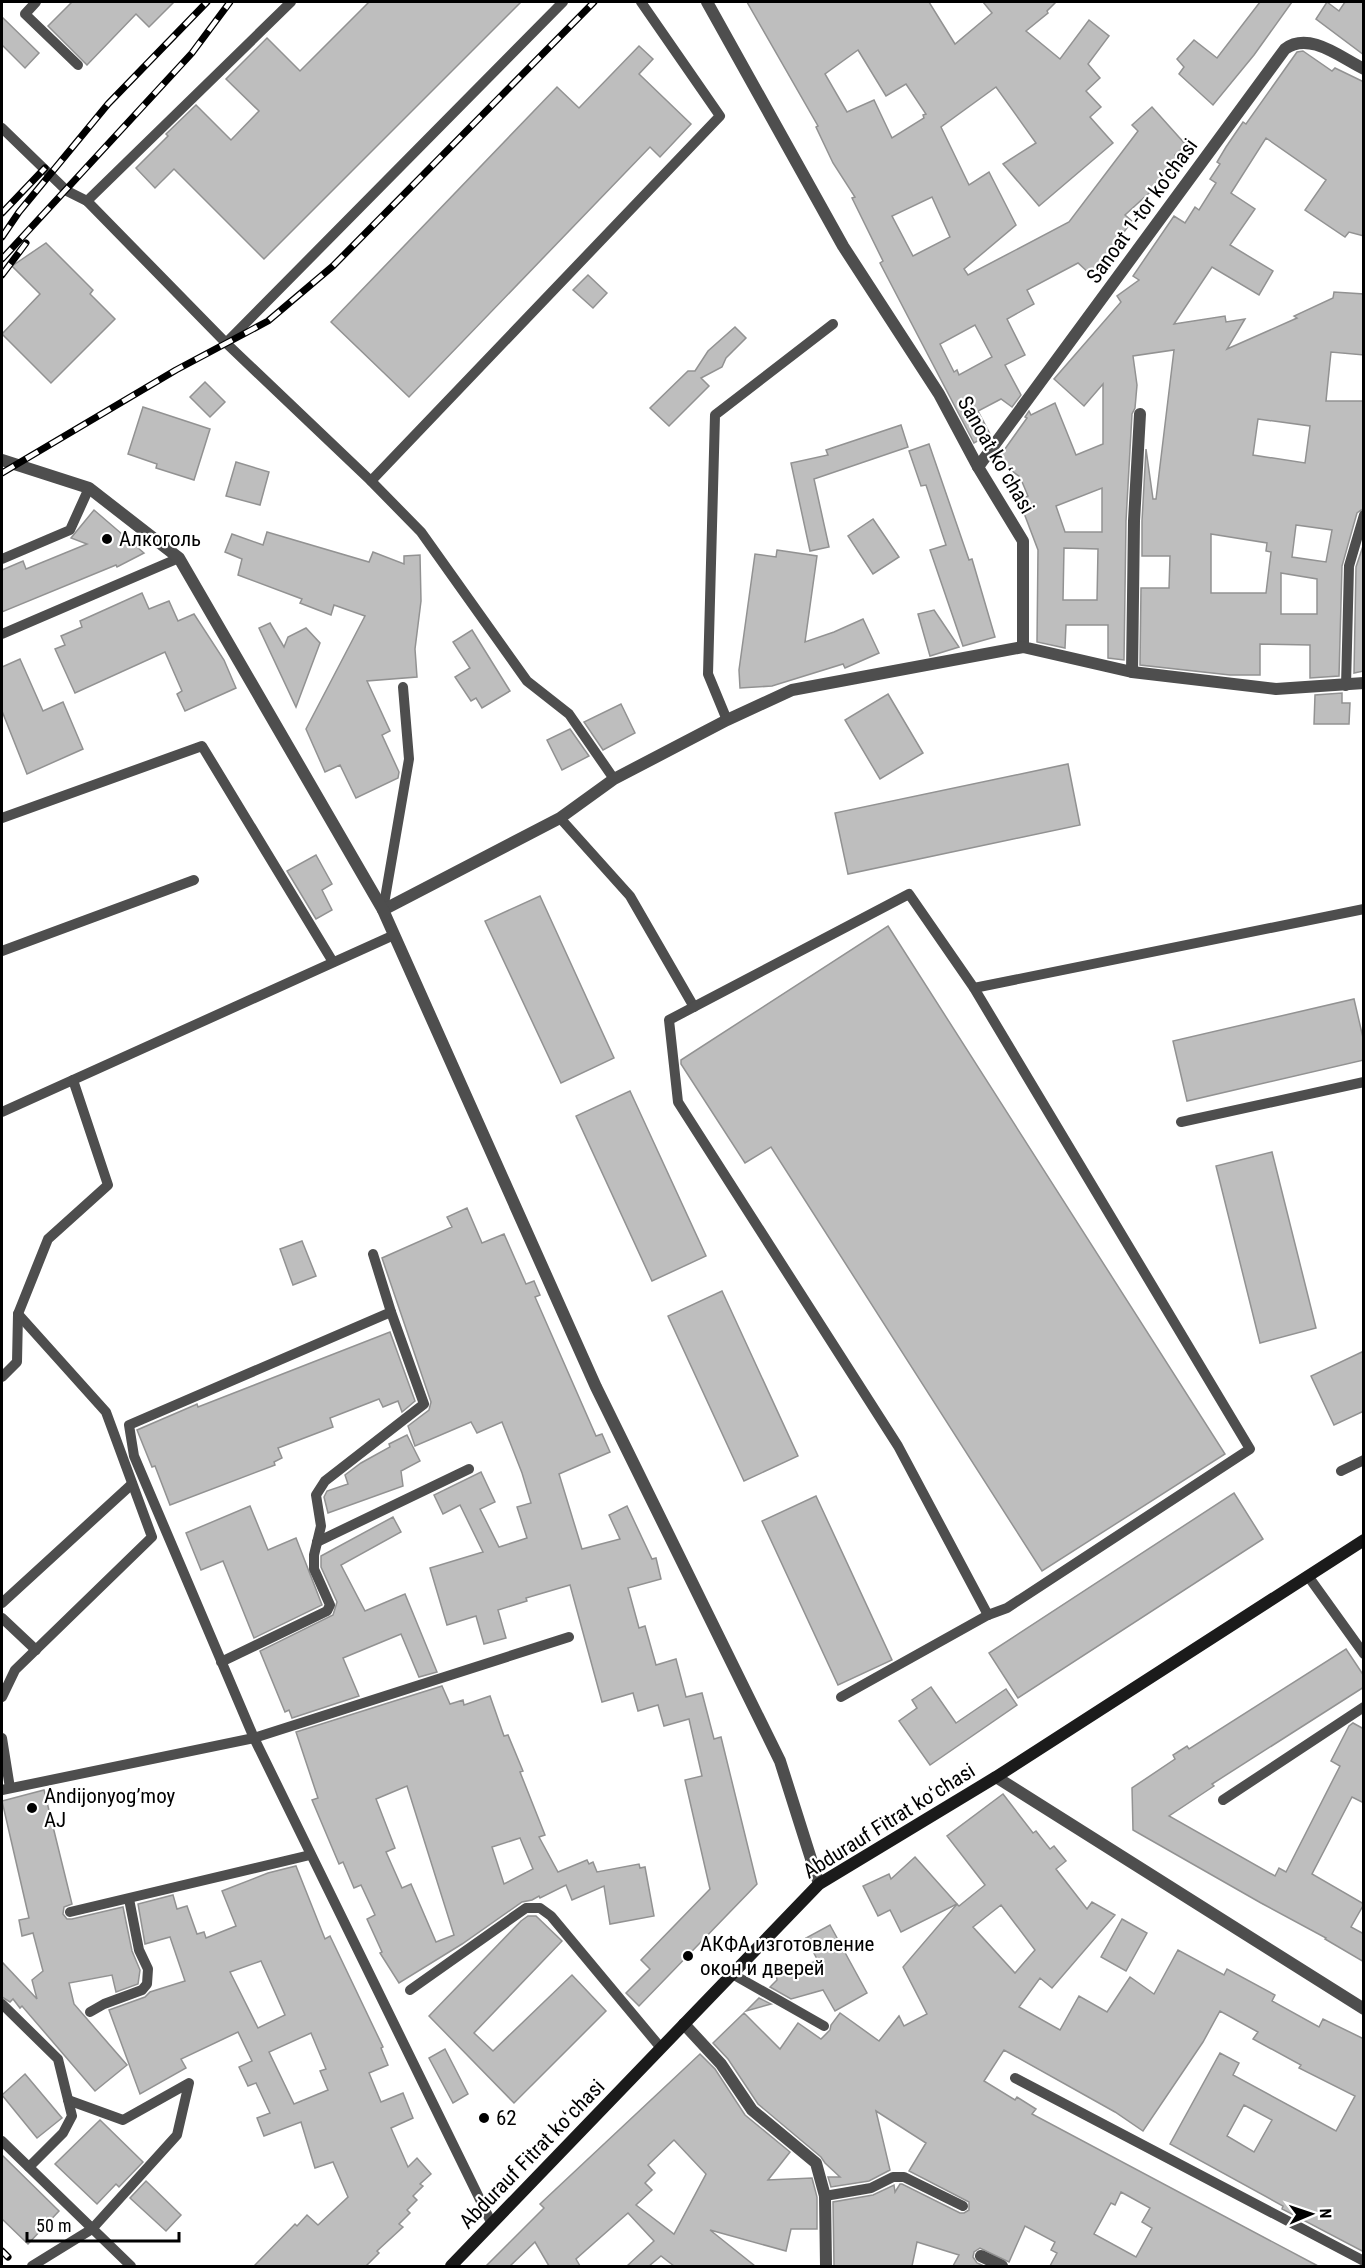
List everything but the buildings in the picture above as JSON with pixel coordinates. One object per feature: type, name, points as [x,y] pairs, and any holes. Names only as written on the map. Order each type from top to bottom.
[{"type":"main road","name":"Abdurauf Fitrat koʻchasi","points":[[451,2266],[734,1975],[819,1884],[996,1777],[1364,1540]]},
{"type":"street","name":"Sanoat koʻchasi","points":[[707,2],[843,246],[939,394],[978,467],[1023,541],[1023,647]]},
{"type":"street","name":"Sanoat 1-tor ko‘chasi","points":[[978,467],[1285,50],[1294,43],[1311,42],[1364,69]]},
{"type":"street","points":[[1132,672],[1134,521],[1140,414]]},
{"type":"street","points":[[2,460],[89,488],[179,558],[383,910],[596,1387],[780,1761],[819,1884]]},
{"type":"street","points":[[383,910],[560,818],[614,779],[727,720],[792,690],[1023,647],[1132,672],[1276,689],[1364,683]]},
{"type":"street","points":[[996,1777],[1364,2009]]},
{"type":"street","points":[[684,2024],[721,2064],[752,2110],[816,2163],[825,2196],[826,2266]]},
{"type":"street","points":[[981,2256],[1002,2266]]},
{"type":"lane","points":[[36,2],[25,14],[78,65]]},
{"type":"lane","points":[[87,201],[291,2]]},
{"type":"lane","points":[[226,343],[563,2]]},
{"type":"lane","points":[[371,481],[720,116],[641,2]]},
{"type":"lane","points":[[2,128],[67,190],[87,201],[226,343],[371,481],[420,532],[527,681],[570,714],[614,779]]},
{"type":"lane","points":[[727,720],[708,674],[715,415],[833,324]]},
{"type":"lane","points":[[2,559],[70,531],[89,488]]},
{"type":"lane","points":[[1346,686],[1349,566],[1364,515]]},
{"type":"lane","points":[[2,634],[179,558]]},
{"type":"lane","points":[[383,910],[409,759],[403,687]]},
{"type":"lane","points":[[2,818],[202,746],[333,962]]},
{"type":"lane","points":[[560,818],[630,896],[694,1008]]},
{"type":"lane","points":[[2,951],[194,880]]},
{"type":"lane","points":[[841,1697],[988,1615],[1007,1608],[1250,1449],[974,988],[909,894],[669,1020],[678,1102],[898,1446],[988,1615]]},
{"type":"lane","points":[[974,988],[1364,909]]},
{"type":"lane","points":[[2,1112],[394,935]]},
{"type":"lane","points":[[2,1377],[17,1362],[18,1314],[48,1239],[108,1185],[73,1080]]},
{"type":"lane","points":[[1181,1122],[1364,1082]]},
{"type":"lane","points":[[221,1662],[327,1611],[330,1605],[328,1597],[314,1569],[314,1555],[321,1526],[316,1495],[326,1481],[424,1404],[373,1254]]},
{"type":"lane","points":[[391,1312],[129,1425],[134,1456],[254,1738],[492,2224]]},
{"type":"lane","points":[[2,1697],[15,1670],[152,1538],[106,1412],[18,1314]]},
{"type":"lane","points":[[1341,1471],[1364,1460]]},
{"type":"lane","points":[[317,1542],[469,1469]]},
{"type":"lane","points":[[2,1603],[132,1484]]},
{"type":"lane","points":[[1308,1576],[1364,1654]]},
{"type":"lane","points":[[2,1618],[36,1650]]},
{"type":"lane","points":[[2,1738],[6,1789],[254,1738],[569,1637]]},
{"type":"lane","points":[[1223,1800],[1364,1707]]},
{"type":"lane","points":[[70,1912],[310,1856]]},
{"type":"lane","points":[[90,2012],[104,2004],[142,1990],[147,1984],[148,1968],[140,1950],[129,1899]]},
{"type":"lane","points":[[410,1990],[526,1908],[540,1908],[551,1916],[661,2048]]},
{"type":"lane","points":[[734,1975],[824,2026]]},
{"type":"lane","points":[[2,2004],[58,2059],[72,2116],[63,2133],[29,2167]]},
{"type":"lane","points":[[1015,2078],[1364,2261]]},
{"type":"lane","points":[[32,2266],[92,2229],[177,2135],[189,2083],[123,2120],[68,2100]]},
{"type":"lane","points":[[2,2141],[131,2266]]},
{"type":"lane","points":[[825,2196],[871,2188],[893,2177],[904,2177],[963,2206]]},
{"type":"railway","points":[[2,237],[19,212],[108,104],[207,2]]},
{"type":"railway","points":[[2,259],[192,53],[230,2]]},
{"type":"railway","points":[[2,473],[176,370],[268,321],[333,266],[594,2]]},
{"type":"railway","points":[[2,213],[45,168]]},
{"type":"railway","points":[[2,275],[26,243]]},
{"type":"railway","points":[[2,2251],[8,2257]]},
{"type":"place","name":"Алкоголь","points":[[107,539]]},
{"type":"place","name":"Andijonyog’moy AJ","points":[[32,1808]]},
{"type":"place","name":"АКФА изготовление окон и дверей","points":[[688,1956]]},
{"type":"place","name":"62","points":[[484,2118]]}]
